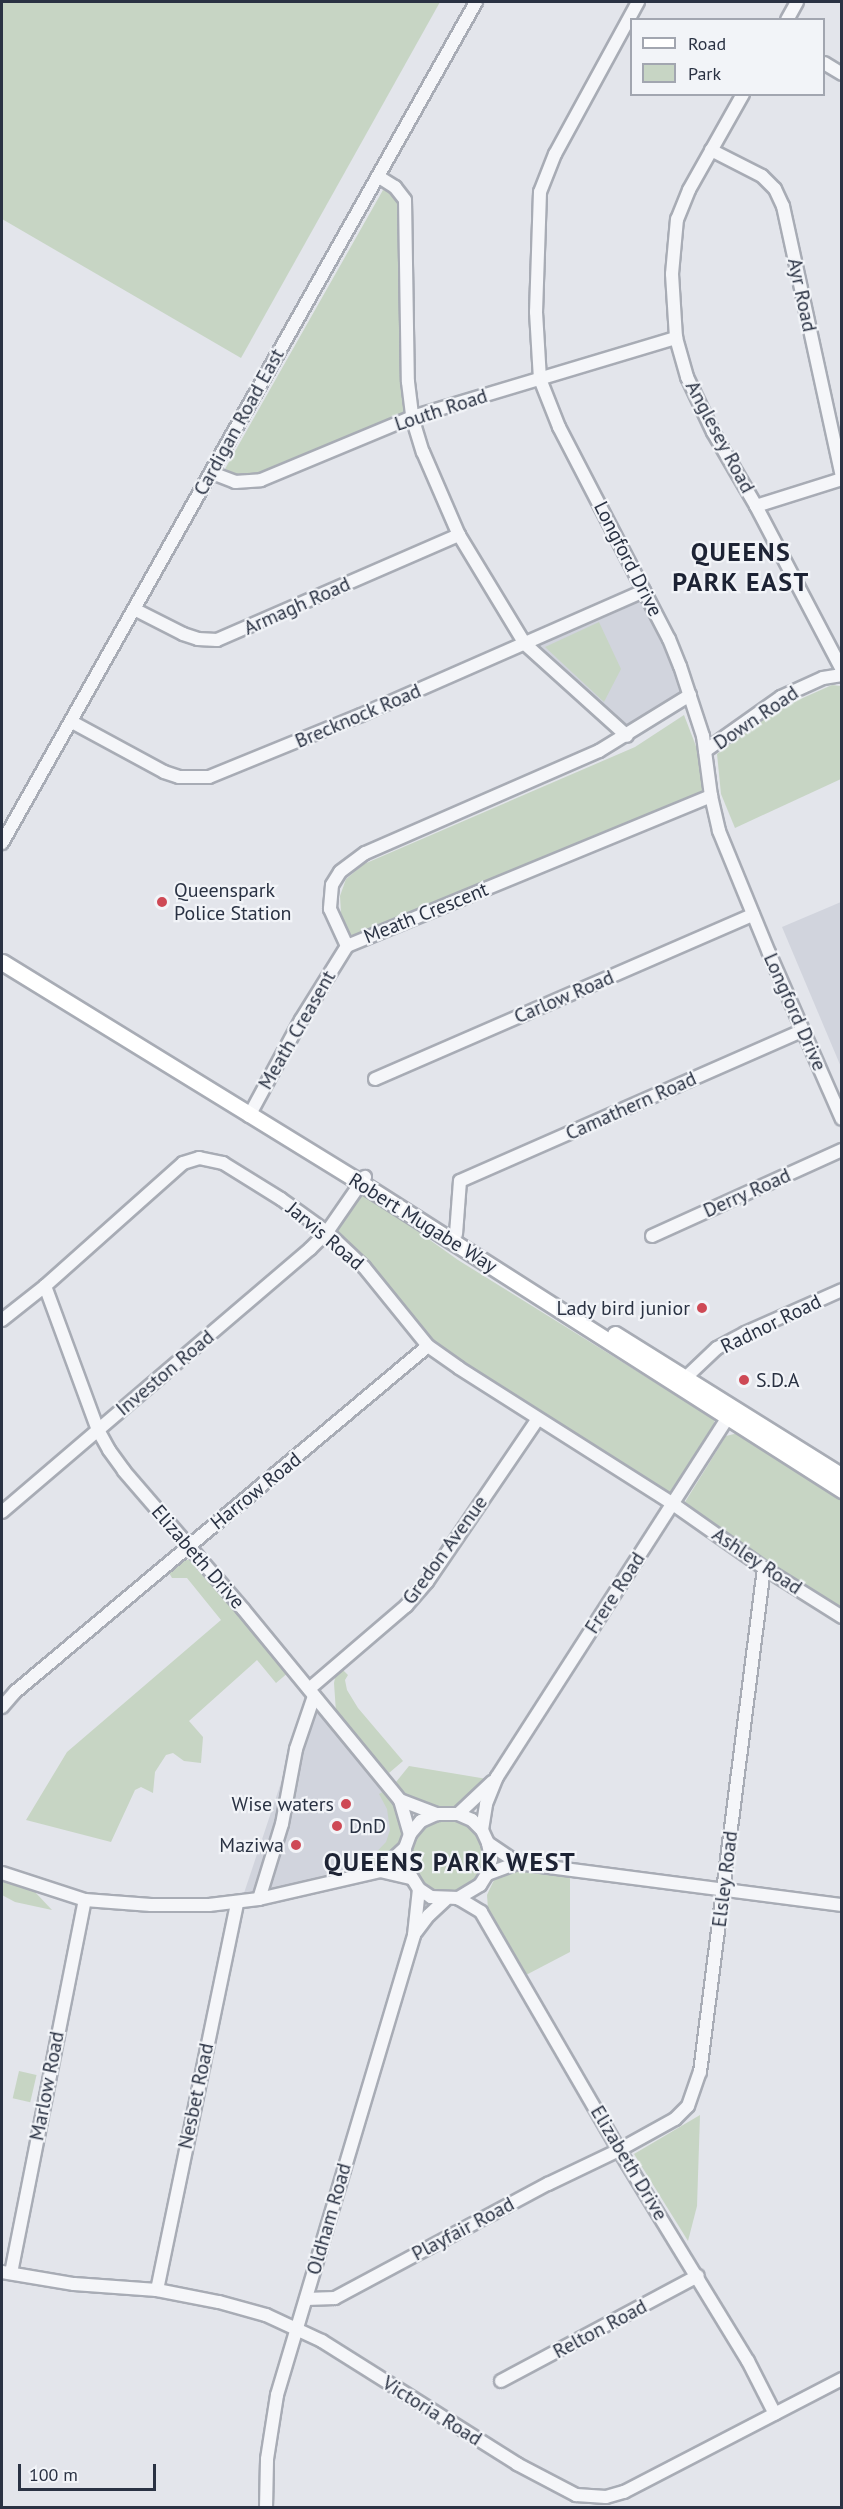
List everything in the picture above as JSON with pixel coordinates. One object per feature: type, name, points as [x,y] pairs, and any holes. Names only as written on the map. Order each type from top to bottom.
[{"type":"main road","name":"Robert Mugabe Way","points":[[2,952],[251,1111]]},
{"type":"main road","name":"Robert Mugabe Way","points":[[2,962],[363,1180],[731,1414],[842,1490]]},
{"type":"main road","name":"Robert Mugabe Way","points":[[363,1180],[456,1234],[681,1382]]},
{"type":"main road","name":"Robert Mugabe Way","points":[[731,1414],[842,1476]]},
{"type":"street","name":"Cardigan Road East","points":[[2,843],[476,2]]},
{"type":"street","name":"Longford Drive","points":[[638,2],[555,154],[540,192],[536,312],[540,379],[559,427],[669,639],[690,695],[705,752],[719,831],[802,1031],[842,1119]]},
{"type":"street","points":[[788,18],[796,2]]},
{"type":"street","points":[[825,64],[842,74]]},
{"type":"street","name":"Anglesey Road","points":[[742,96],[682,204],[675,225],[672,274],[676,338],[698,402],[756,506],[842,670]]},
{"type":"street","name":"Ayr Road","points":[[711,150],[762,176],[775,189],[783,206],[842,477]]},
{"type":"street","points":[[379,177],[401,193],[406,208],[407,359],[412,417],[423,452],[459,535],[525,644],[627,736]]},
{"type":"street","name":"Louth Road","points":[[212,473],[235,482],[251,482],[335,451],[412,417],[676,338]]},
{"type":"street","points":[[756,506],[842,477]]},
{"type":"street","name":"Armagh Road","points":[[134,609],[183,634],[198,639],[217,640],[459,535]]},
{"type":"street","name":"Brecknock Road","points":[[72,722],[164,772],[179,777],[209,777],[243,765],[644,591]]},
{"type":"street","name":"Down Road","points":[[705,752],[781,697],[824,678],[842,675]]},
{"type":"street","name":"Meath Crescent","points":[[690,695],[627,736],[547,774],[406,834],[350,862],[332,885],[330,909],[347,946],[711,796]]},
{"type":"street","name":"Carlow Road","points":[[375,1078],[753,915]]},
{"type":"street","name":"Meath Creasent","points":[[251,1111],[301,1020],[347,946]]},
{"type":"street","name":"Camathern Road","points":[[456,1234],[460,1181],[802,1031]]},
{"type":"street","name":"Derry Road","points":[[652,1236],[842,1150]]},
{"type":"street","name":"Jarvis Road","points":[[2,1320],[45,1286],[183,1163],[193,1159],[210,1159],[223,1163],[281,1199],[327,1232],[364,1267],[428,1346],[537,1420],[673,1504]]},
{"type":"street","name":"Investon Road","points":[[2,1512],[310,1249],[327,1232],[363,1180]]},
{"type":"street","name":"Elizabeth Drive","points":[[45,1286],[98,1430],[124,1471],[400,1800],[410,1834]]},
{"type":"street","name":"Radnor Road","points":[[681,1382],[710,1354],[726,1343],[842,1290]]},
{"type":"street","name":"Harrow Road","points":[[2,1707],[15,1692],[428,1346]]},
{"type":"street","name":"Frere Road","points":[[482,1830],[486,1804],[497,1778],[731,1414]]},
{"type":"street","name":"Gredon Avenue","points":[[311,1692],[406,1606],[420,1590],[537,1420]]},
{"type":"street","name":"Ashley Road","points":[[673,1504],[764,1568],[842,1617]]},
{"type":"street","name":"Elsley Road","points":[[619,2150],[675,2119],[688,2106],[700,2072],[764,1568]]},
{"type":"street","points":[[259,1899],[282,1824],[311,1692]]},
{"type":"street","name":"Frere Road","points":[[458,1814],[497,1778]]},
{"type":"street","name":"Elizabeth Drive","points":[[400,1800],[436,1814]]},
{"type":"street","points":[[484,1879],[490,1858],[489,1843],[482,1830],[472,1820],[458,1814],[436,1814],[421,1821],[410,1834],[404,1858],[410,1878],[419,1889],[431,1897],[452,1899],[484,1879],[518,1863]]},
{"type":"street","points":[[489,1843],[518,1863],[842,1905]]},
{"type":"street","points":[[380,1871],[405,1848]]},
{"type":"street","points":[[2,1873],[85,1900],[151,1905],[259,1899],[380,1871],[410,1878]]},
{"type":"street","name":"Elizabeth Drive","points":[[484,1879],[481,1912],[619,2150],[748,2361],[775,2414]]},
{"type":"street","name":"Oldham Road","points":[[266,2508],[267,2459],[271,2426],[306,2299],[414,1935],[419,1889]]},
{"type":"street","name":"Elizabeth Drive","points":[[452,1899],[481,1912]]},
{"type":"street","name":"Oldham Road","points":[[414,1935],[429,1915],[452,1899]]},
{"type":"street","name":"Marlow Road","points":[[6,2273],[85,1900]]},
{"type":"street","name":"Nesbet Road","points":[[157,2290],[237,1902]]},
{"type":"street","name":"Playfair Road","points":[[306,2299],[335,2298],[548,2184],[619,2150]]},
{"type":"street","name":"Victoria Road","points":[[6,2273],[74,2284],[157,2290],[240,2307],[266,2315],[322,2341],[517,2464],[576,2495],[606,2497],[624,2492],[842,2379]]},
{"type":"street","name":"Relton Road","points":[[501,2381],[698,2276]]},
{"type":"shaded area","points":[[643,593],[688,694],[628,733],[534,646]]},
{"type":"shaded area","points":[[841,902],[841,1067],[782,927]]},
{"type":"shaded area","points":[[310,1696],[398,1801],[408,1834],[378,1869],[243,1896]]},
{"type":"green space","points":[[2,2],[440,2],[241,358],[2,219]]},
{"type":"green space","points":[[383,190],[395,194],[400,205],[400,384],[404,412],[332,446],[258,474],[241,476],[225,469]]},
{"type":"green space","points":[[599,622],[621,669],[604,702],[545,647]]},
{"type":"green space","points":[[832,685],[841,686],[841,779],[735,828],[721,794],[717,754],[778,709]]},
{"type":"green space","points":[[684,715],[699,754],[703,793],[351,937],[341,913],[340,896],[346,879],[364,864],[635,747]]},
{"type":"green space","points":[[361,1191],[458,1260],[714,1419],[715,1431],[673,1496],[665,1495],[461,1366],[431,1342],[334,1231]]},
{"type":"green space","points":[[738,1433],[841,1497],[841,1609],[768,1563],[685,1502],[726,1436]]},
{"type":"green space","points":[[182,1560],[198,1564],[289,1672],[276,1683],[257,1660],[189,1721],[203,1737],[201,1763],[184,1761],[173,1753],[166,1755],[155,1772],[153,1793],[141,1787],[135,1790],[111,1842],[26,1820],[67,1752],[221,1620],[187,1578],[172,1578],[168,1571]]},
{"type":"green space","points":[[342,1669],[348,1675],[345,1680],[347,1690],[358,1708],[403,1761],[389,1773],[336,1712],[334,1683],[336,1673]]},
{"type":"green space","points":[[409,1766],[487,1779],[456,1807],[435,1809],[408,1797],[396,1782]]},
{"type":"green space","points":[[386,1790],[397,1802],[406,1833],[400,1847],[378,1866],[366,1869],[364,1865],[386,1842],[390,1830],[387,1809],[379,1794]]},
{"type":"green space","points":[[447,1820],[461,1823],[473,1831],[481,1843],[484,1857],[481,1871],[473,1883],[461,1891],[447,1894],[433,1891],[421,1883],[413,1871],[410,1857],[413,1843],[421,1831],[433,1823]]},
{"type":"green space","points":[[521,1868],[570,1874],[570,1952],[526,1975],[488,1909],[487,1895],[494,1880],[505,1872]]},
{"type":"green space","points":[[2,1878],[35,1892],[52,1910],[15,1902],[2,1895]]},
{"type":"green space","points":[[19,2071],[37,2075],[30,2102],[13,2098]]},
{"type":"green space","points":[[700,2115],[697,2206],[688,2241],[634,2154]]},
{"type":"place","name":"Queenspark Police Station","points":[[162,902]]},
{"type":"place","name":"Lady bird junior","points":[[702,1308]]},
{"type":"place","name":"S.D.A","points":[[744,1380]]},
{"type":"place","name":"Wise waters","points":[[346,1804]]},
{"type":"place","name":"DnD","points":[[337,1826]]},
{"type":"place","name":"Maziwa","points":[[296,1845]]},
{"type":"district","name":"QUEENS PARK EAST","points":[[741,567]]},
{"type":"district","name":"QUEENS PARK WEST","points":[[450,1862]]}]
